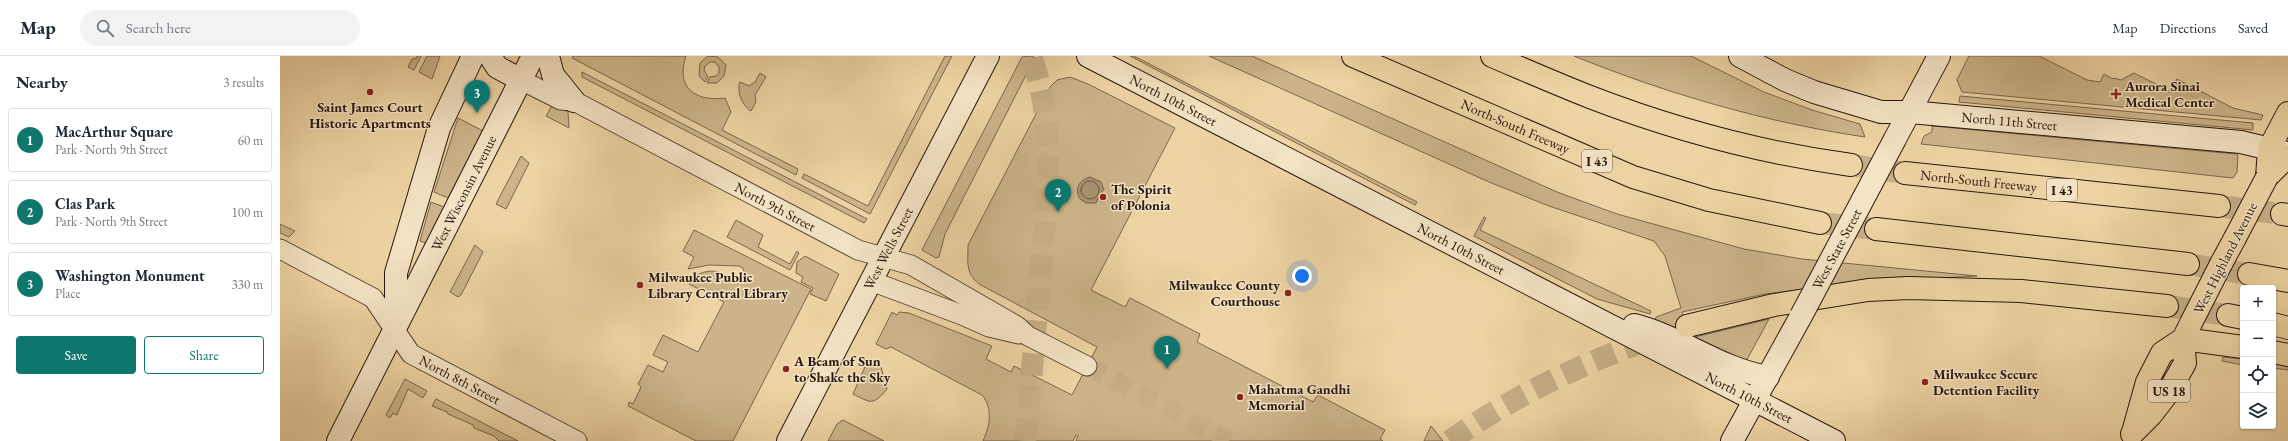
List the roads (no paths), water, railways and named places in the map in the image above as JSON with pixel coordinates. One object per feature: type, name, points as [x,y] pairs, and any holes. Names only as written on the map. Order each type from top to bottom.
[{"type":"main road","points":[[1339,56],[1384,70]]},
{"type":"main road","name":"North-South Freeway","points":[[1353,56],[1632,177],[1722,203],[1820,223]]},
{"type":"main road","points":[[1492,56],[1590,97],[1643,116],[1767,150],[1851,165]]},
{"type":"main road","name":"West Highland Avenue","points":[[2187,331],[2267,177],[2282,153],[2288,113]]},
{"type":"main road","name":"North-South Freeway","points":[[1905,173],[2219,206]]},
{"type":"main road","points":[[1876,229],[2188,264]]},
{"type":"main road","points":[[2250,274],[2288,281]]},
{"type":"main road","points":[[1687,326],[1774,304],[1868,290],[1908,288],[2021,291],[2167,306]]},
{"type":"main road","points":[[2276,325],[2288,328]]},
{"type":"main road","points":[[2187,331],[2240,346]]},
{"type":"main road","name":"US 18","points":[[2130,438],[2151,415],[2168,393],[2185,363],[2187,331]]},
{"type":"main road","points":[[2276,353],[2288,355]]},
{"type":"street","name":"West Wisconsin Avenue","points":[[395,331],[396,273],[439,128],[473,56]]},
{"type":"street","points":[[490,56],[497,67],[520,80]]},
{"type":"street","name":"West Wisconsin Avenue","points":[[338,441],[533,56]]},
{"type":"street","points":[[548,56],[553,75],[574,101]]},
{"type":"street","name":"West Wells Street","points":[[788,441],[988,56]]},
{"type":"street","name":"North 10th Street","points":[[1088,56],[1834,441]]},
{"type":"street","name":"North 11th Street","points":[[1740,56],[1785,80],[1814,92],[1881,112],[1910,112],[2241,142],[2282,153]]},
{"type":"street","name":"West State Street","points":[[1732,441],[1756,400],[1939,56]]},
{"type":"street","name":"North 9th Street","points":[[520,80],[561,100],[574,101],[858,250],[911,265],[1004,319],[1028,336],[1087,366]]},
{"type":"street","name":"North 8th Street","points":[[280,249],[373,298],[411,354],[577,441]]},
{"type":"street","name":"North 9th Street","points":[[871,281],[962,314],[990,327],[1028,336]]},
{"type":"street","points":[[1586,313],[1638,326],[1677,341],[1748,374],[1768,377]]},
{"type":"water","points":[[1090,177],[1101,182],[1104,190],[1101,192],[1106,194],[1106,200],[1102,202],[1098,198],[1096,203],[1086,203],[1080,199],[1077,192],[1079,185],[1083,180]]},
{"type":"tunnel","points":[[1025,441],[1045,222],[1048,166],[1044,110],[1039,83],[1031,56]]},
{"type":"tunnel","points":[[1851,165],[1905,173]]},
{"type":"tunnel","points":[[2219,206],[2282,214]]},
{"type":"tunnel","points":[[1820,223],[1876,229]]},
{"type":"tunnel","points":[[2188,264],[2249,274]]},
{"type":"tunnel","points":[[2167,306],[2228,315]]},
{"type":"tunnel","points":[[1450,441],[1498,409],[1524,395],[1603,357],[1657,337]]},
{"type":"tunnel","points":[[1087,366],[1229,441]]},
{"type":"place","name":"Saint James Court Historic Apartments","points":[[370,92]]},
{"type":"place","name":"Aurora Sinai Medical Center","points":[[2116,94]]},
{"type":"place","name":"Washington Monument","points":[[477,113]]},
{"type":"place","name":"The Spirit of Polonia","points":[[1103,197]]},
{"type":"place","name":"Clas Park","points":[[1058,212]]},
{"type":"place","name":"Milwaukee Public Library Central Library","points":[[640,285]]},
{"type":"place","name":"Milwaukee County Courthouse","points":[[1288,293]]},
{"type":"place","name":"A Beam of Sun to Shake the Sky","points":[[786,369]]},
{"type":"place","name":"MacArthur Square","points":[[1167,369]]},
{"type":"place","name":"Milwaukee Secure Detention Facility","points":[[1925,382]]},
{"type":"place","name":"Mahatma Gandhi Memorial","points":[[1240,397]]}]
